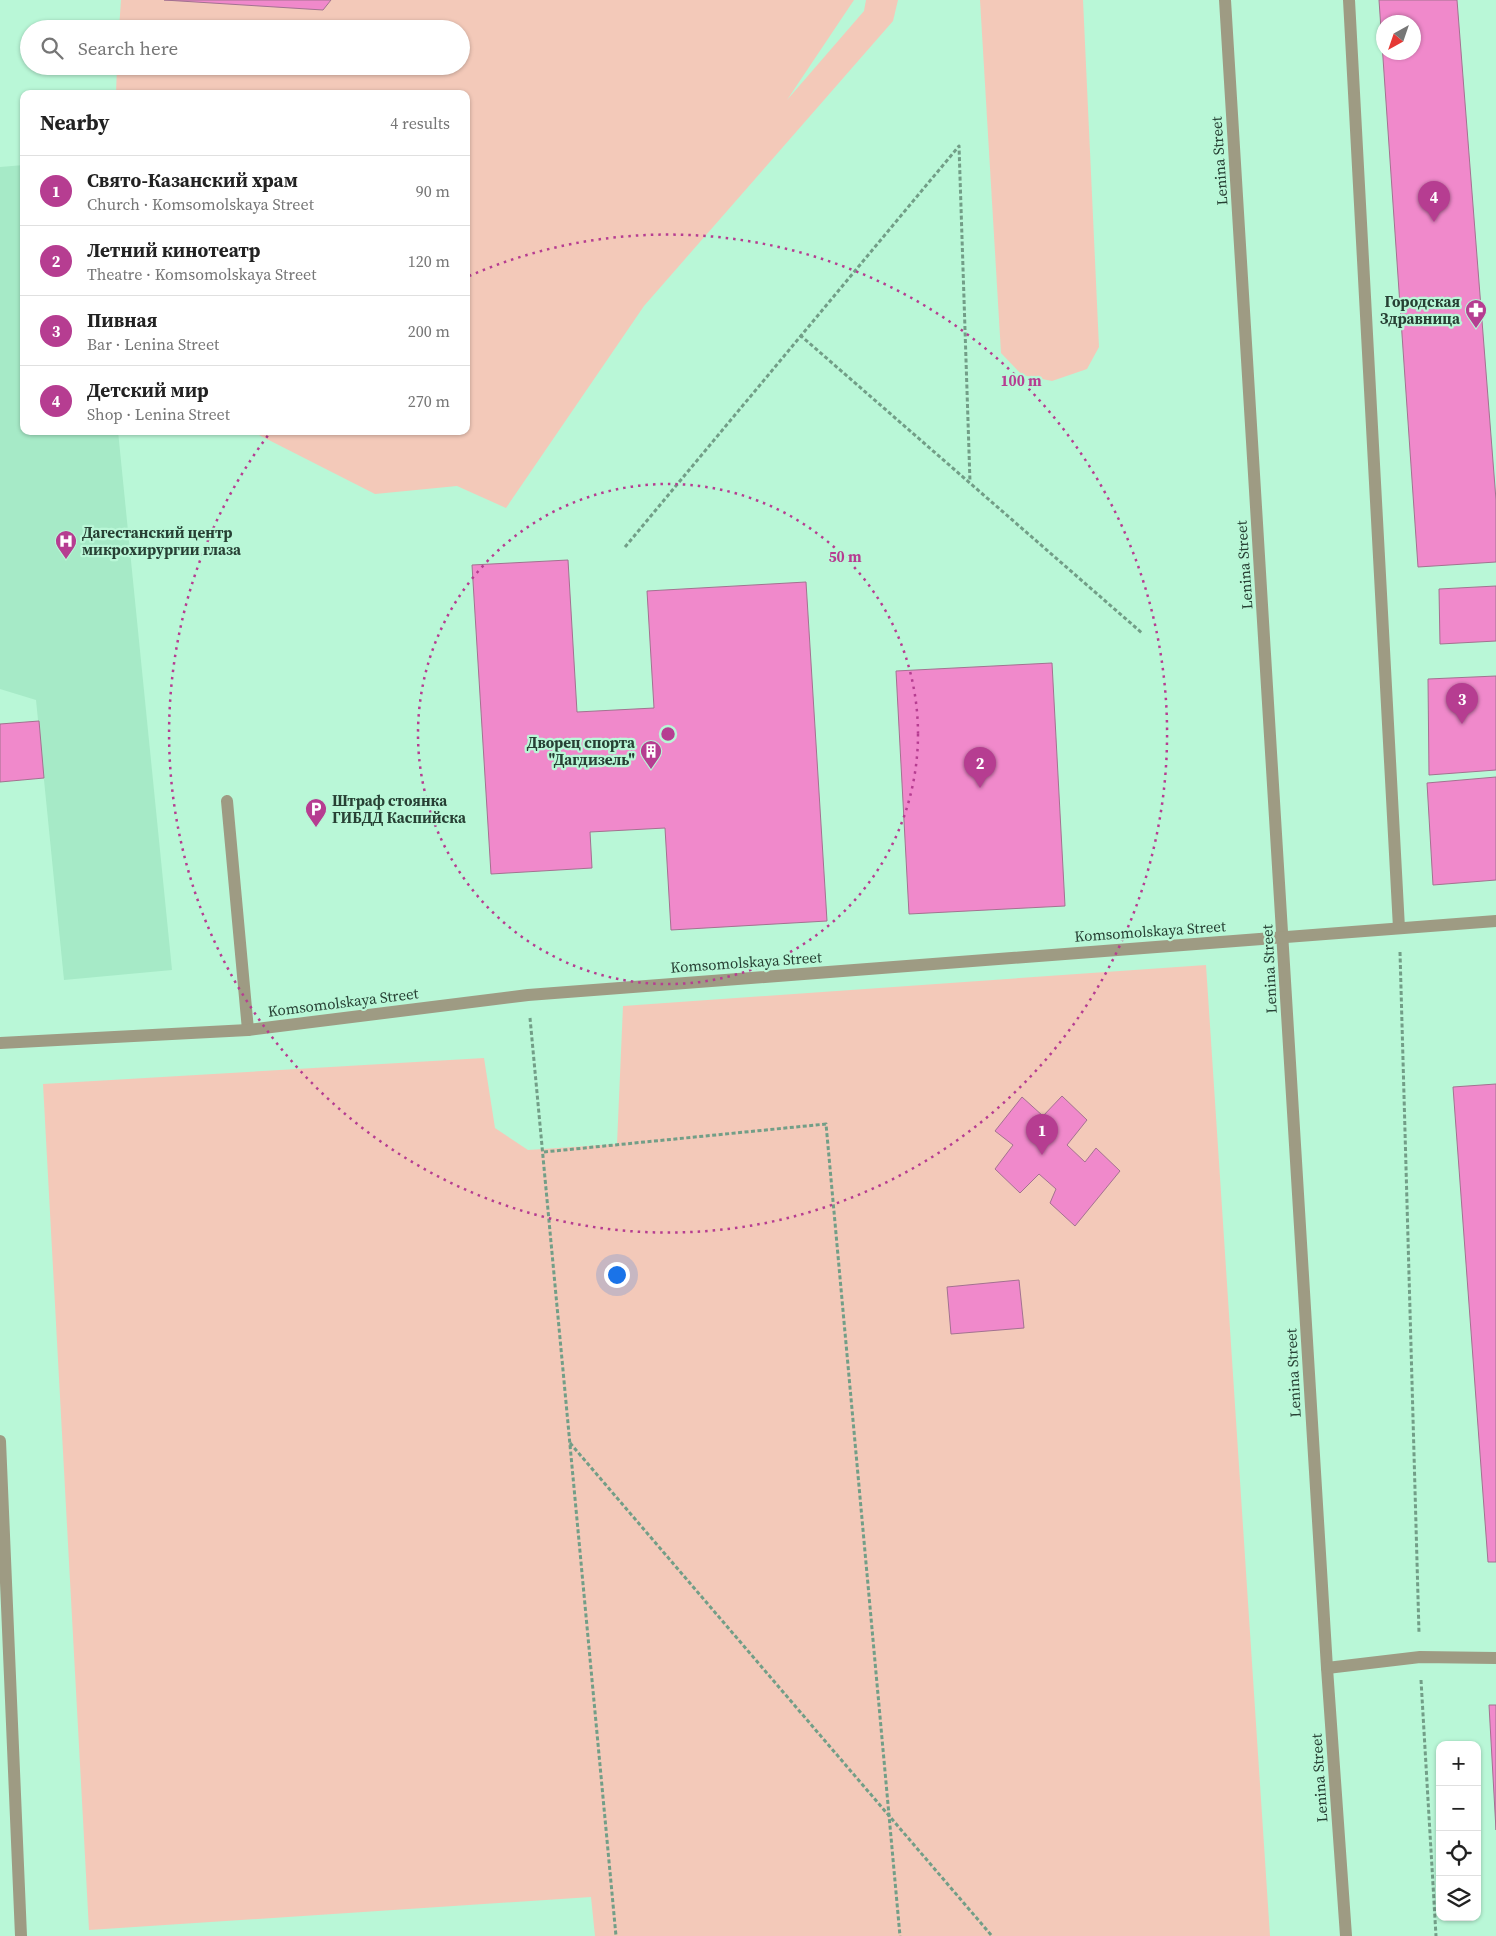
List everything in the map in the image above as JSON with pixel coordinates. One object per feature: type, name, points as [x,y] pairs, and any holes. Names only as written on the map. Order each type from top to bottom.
[{"type":"street","name":"Lenina Street","points":[[1225,0],[1346,1936]]},
{"type":"street","points":[[1349,0],[1399,928]]},
{"type":"street","points":[[227,801],[248,1030]]},
{"type":"street","name":"Komsomolskaya Street","points":[[0,1043],[248,1030],[528,995],[1496,921]]},
{"type":"street","points":[[0,1441],[21,1936]]},
{"type":"street","points":[[1328,1668],[1420,1657],[1496,1658]]},
{"type":"path","points":[[625,547],[959,146],[970,482]]},
{"type":"path","points":[[800,335],[1142,633]]},
{"type":"path","points":[[1399,928],[1420,1657],[1436,1936]]},
{"type":"path","points":[[528,995],[616,1936]]},
{"type":"path","points":[[544,1152],[826,1124],[900,1936]]},
{"type":"path","points":[[570,1443],[992,1936]]},
{"type":"shaded area","points":[[121,0],[854,0],[787,100],[864,11],[866,0],[898,0],[893,21],[644,306],[506,508],[457,486],[375,494],[259,435],[470,435],[470,90],[116,90],[117,75],[470,75],[470,20],[120,20]]},
{"type":"shaded area","points":[[980,0],[1083,0],[1099,347],[1087,369],[1052,381],[1022,375],[1001,353]]},
{"type":"shaded area","name":"Дагестанский центр микрохирургии глаза","points":[[20,165],[20,435],[118,435],[172,970],[64,980],[36,700],[0,689],[0,167]]},
{"type":"shaded area","points":[[1206,965],[1270,1936],[595,1936],[591,1897],[89,1930],[43,1084],[484,1058],[495,1128],[528,1150],[617,1144],[623,1006]]},
{"type":"building","points":[[164,0],[331,0],[323,10]]},
{"type":"building","points":[[1379,0],[1457,0],[1496,500],[1496,562],[1418,567],[1383,60],[1421,60],[1421,15],[1380,15]]},
{"type":"building","name":"Дворец спорта \"Дагдизель\"","points":[[568,560],[577,712],[654,708],[647,591],[806,582],[827,921],[671,930],[665,828],[590,832],[592,868],[491,874],[472,565]]},
{"type":"building","points":[[1496,586],[1496,641],[1440,644],[1439,589]]},
{"type":"building","points":[[1052,663],[1065,906],[909,914],[896,671]]},
{"type":"building","points":[[1496,676],[1496,770],[1429,775],[1428,679]]},
{"type":"building","points":[[39,721],[44,778],[0,782],[0,724]]},
{"type":"building","points":[[1496,777],[1496,880],[1433,885],[1427,783]]},
{"type":"building","points":[[1496,1084],[1496,1562],[1488,1562],[1453,1087]]},
{"type":"building","points":[[1062,1096],[1087,1120],[1067,1145],[1085,1162],[1096,1148],[1120,1171],[1075,1226],[1050,1203],[1056,1189],[1039,1174],[1020,1193],[995,1169],[1013,1145],[995,1131],[1022,1097],[1043,1116]]},
{"type":"building","points":[[1019,1280],[1024,1328],[951,1334],[947,1287]]},
{"type":"building","points":[[1489,1705],[1496,1705],[1496,1830]]},
{"type":"place","name":"Детский мир","points":[[1434,222]]},
{"type":"place","name":"Городская Здравница","points":[[1476,329]]},
{"type":"place","name":"Дагестанский центр микрохирургии глаза","points":[[66,560]]},
{"type":"place","name":"Пивная","points":[[1462,724]]},
{"type":"place","name":"Дворец спорта \"Дагдизель\"","points":[[651,770]]},
{"type":"place","name":"Летний кинотеатр","points":[[980,788]]},
{"type":"place","name":"Штраф стоянка ГИБДД Каспийска","points":[[316,828]]},
{"type":"place","name":"Свято-Казанский храм","points":[[1042,1155]]}]
